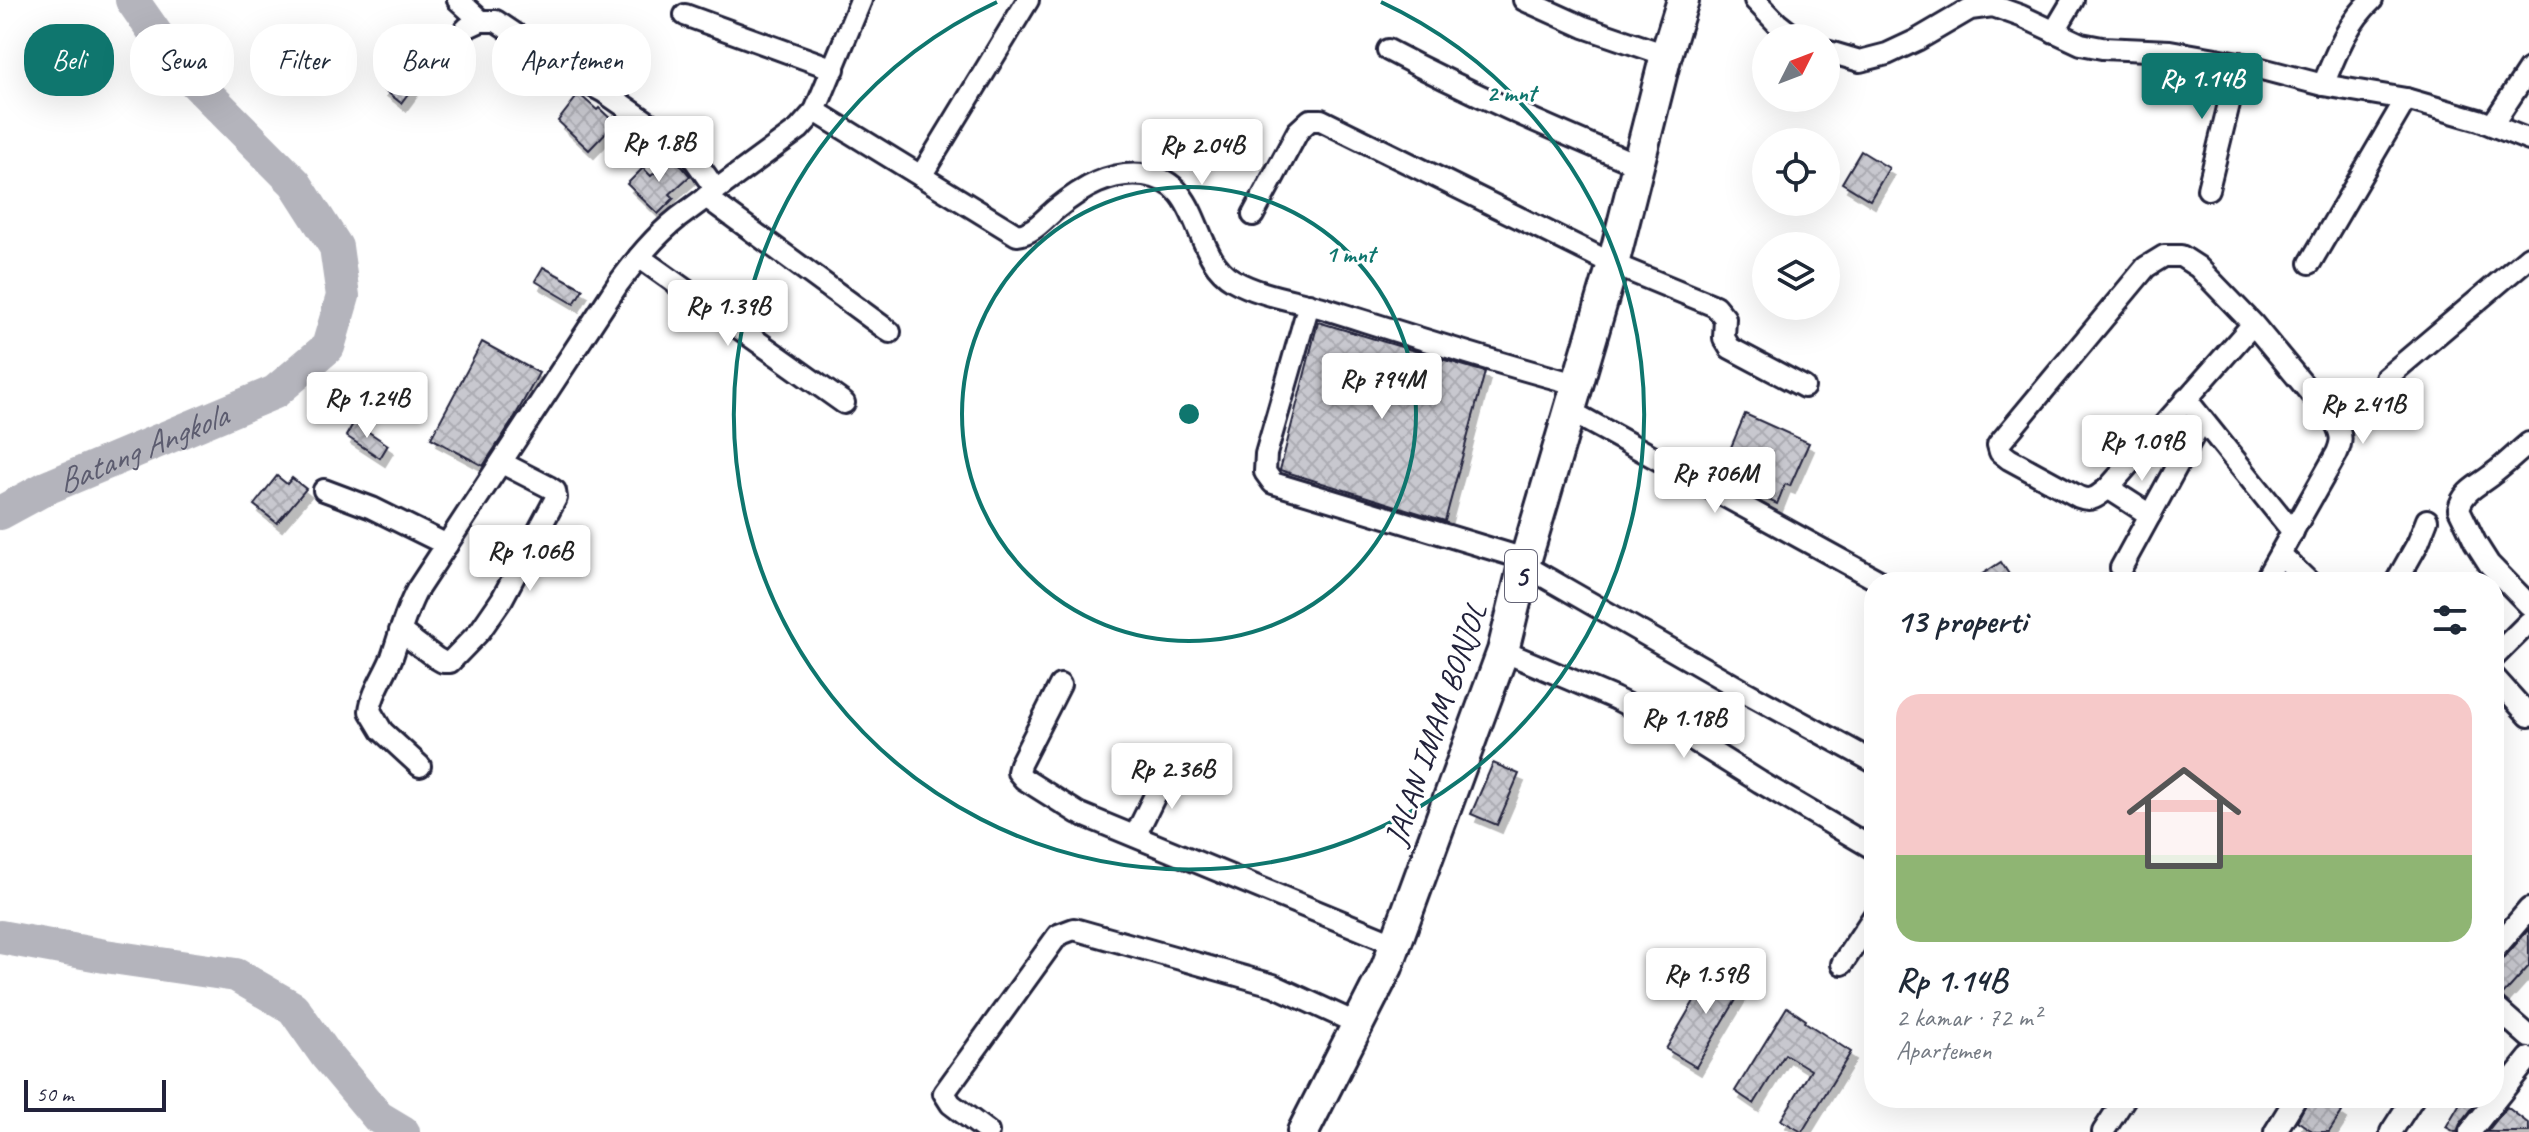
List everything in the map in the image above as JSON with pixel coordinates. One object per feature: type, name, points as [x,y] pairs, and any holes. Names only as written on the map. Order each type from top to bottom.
[{"type":"highway","name":"JALAN IMAM BONJOL","points":[[1303,1132],[1387,967],[1503,651],[1524,562],[1613,264],[1683,0]]},
{"type":"street","points":[[458,0],[481,21]]},
{"type":"street","points":[[420,766],[382,731],[370,711],[406,610],[417,590],[618,284],[639,257],[659,233],[799,129],[815,111],[861,0]]},
{"type":"street","points":[[921,176],[1028,0]]},
{"type":"street","points":[[1524,0],[1584,27],[1666,55]]},
{"type":"street","points":[[1755,0],[1778,24]]},
{"type":"street","points":[[2054,32],[2073,0]]},
{"type":"street","points":[[2323,85],[2349,27],[2372,0]]},
{"type":"street","points":[[1840,55],[1860,61],[1887,54],[1917,40],[1969,4],[1993,6],[2081,44],[2170,51],[2239,63],[2323,85],[2406,99],[2492,125],[2529,140]]},
{"type":"street","points":[[685,15],[834,69]]},
{"type":"street","points":[[474,24],[496,21],[551,64],[604,92],[682,146],[692,156],[711,193],[890,332]]},
{"type":"street","points":[[1388,50],[1499,105],[1638,165]]},
{"type":"street","points":[[2208,189],[2239,63]]},
{"type":"street","points":[[2492,125],[2529,69]]},
{"type":"street","points":[[2310,263],[2406,99]]},
{"type":"street","points":[[815,111],[1017,235],[1035,228],[1087,186],[1122,174],[1148,175],[1165,182],[1180,193],[1193,214],[1213,262],[1222,273],[1244,286],[1514,368],[1573,398],[1864,572]]},
{"type":"street","points":[[1253,215],[1298,131],[1314,119],[1343,130],[1613,264],[1715,306],[1725,318],[1724,338],[1730,348],[1804,387]]},
{"type":"street","points":[[2253,324],[2108,488],[2094,499],[2079,497],[2009,459],[2000,452],[1998,445],[2146,267],[2164,256],[2181,256],[2198,267],[2253,324],[2341,434],[2342,442],[2337,453],[2270,572]]},
{"type":"street","points":[[639,257],[844,403]]},
{"type":"street","points":[[2386,378],[2529,257]]},
{"type":"street","points":[[1309,304],[1266,454],[1265,472],[1273,483],[1524,562],[1742,690],[1864,757]]},
{"type":"street","points":[[2186,399],[2293,532]]},
{"type":"street","points":[[2121,568],[2202,420]]},
{"type":"street","points":[[2497,572],[2475,542],[2459,509],[2471,488],[2529,443]]},
{"type":"street","points":[[400,631],[436,658],[450,662],[480,631],[502,599],[554,504],[556,494],[549,487],[502,463]]},
{"type":"street","points":[[2108,488],[2150,515]]},
{"type":"street","points":[[324,490],[372,508],[447,545]]},
{"type":"street","points":[[2402,572],[2427,520]]},
{"type":"street","points":[[2280,554],[2299,572]]},
{"type":"street","points":[[2504,579],[2529,605]]},
{"type":"street","points":[[2504,647],[2529,622]]},
{"type":"street","points":[[1503,651],[1614,698],[1679,731],[1864,843]]},
{"type":"street","points":[[1060,685],[1020,764],[1018,772],[1024,779],[1078,813],[1396,944]]},
{"type":"street","points":[[2504,688],[2529,716]]},
{"type":"street","points":[[1135,836],[1170,765]]},
{"type":"street","points":[[2504,938],[2529,909]]},
{"type":"street","points":[[988,1132],[951,1104],[944,1093],[1058,935],[1074,929],[1273,985],[1358,1024]]},
{"type":"street","points":[[1842,964],[1864,931]]},
{"type":"street","points":[[2504,1015],[2529,1037]]},
{"type":"street","points":[[2504,1089],[2529,1058]]},
{"type":"street","points":[[2103,1132],[2119,1108]]},
{"type":"street","points":[[2275,1132],[2290,1108]]},
{"type":"street","points":[[2391,1132],[2407,1108]]},
{"type":"street","points":[[2470,1132],[2489,1108]]},
{"type":"building","points":[[392,96],[406,96],[401,103]]},
{"type":"building","points":[[577,96],[581,96],[615,123],[589,150],[558,121]]},
{"type":"building","points":[[1861,151],[1889,168],[1870,200],[1842,183]]},
{"type":"building","points":[[673,156],[690,176],[670,194],[674,198],[658,214],[627,184],[643,168],[651,176]]},
{"type":"building","points":[[543,267],[583,289],[574,304],[535,281]]},
{"type":"building","points":[[1318,322],[1485,372],[1445,521],[1280,470]]},
{"type":"building","points":[[482,342],[539,373],[483,466],[431,438]]},
{"type":"building","points":[[1745,414],[1809,443],[1790,486],[1785,484],[1777,504],[1746,490],[1754,471],[1726,459]]},
{"type":"building","points":[[354,422],[388,445],[380,458],[346,436]]},
{"type":"building","points":[[277,476],[287,484],[292,478],[306,489],[277,523],[254,505]]},
{"type":"building","points":[[2001,562],[2008,572],[1986,572]]},
{"type":"building","points":[[1493,763],[1519,774],[1497,825],[1471,814]]},
{"type":"building","points":[[2529,929],[2529,966],[2504,994],[2504,958]]},
{"type":"building","points":[[1715,965],[1746,983],[1696,1067],[1666,1049]]},
{"type":"building","points":[[1787,1007],[1851,1052],[1802,1132],[1781,1120],[1811,1070],[1785,1054],[1754,1104],[1735,1091]]},
{"type":"building","points":[[2507,1107],[2529,1124],[2529,1132],[2487,1132]]},
{"type":"building","points":[[2304,1108],[2336,1108],[2342,1112],[2329,1132],[2314,1132],[2297,1121]]},
{"type":"building","points":[[2457,1108],[2472,1108],[2457,1132],[2446,1127]]},
{"type":"waterway","name":"Batang Angkola","points":[[0,513],[46,488],[275,392],[328,347],[343,296],[336,247],[295,183],[176,63],[132,0]]},
{"type":"waterway","name":"Batang Angkola","points":[[0,937],[236,975],[293,1008],[326,1055],[378,1117],[403,1132]]}]
